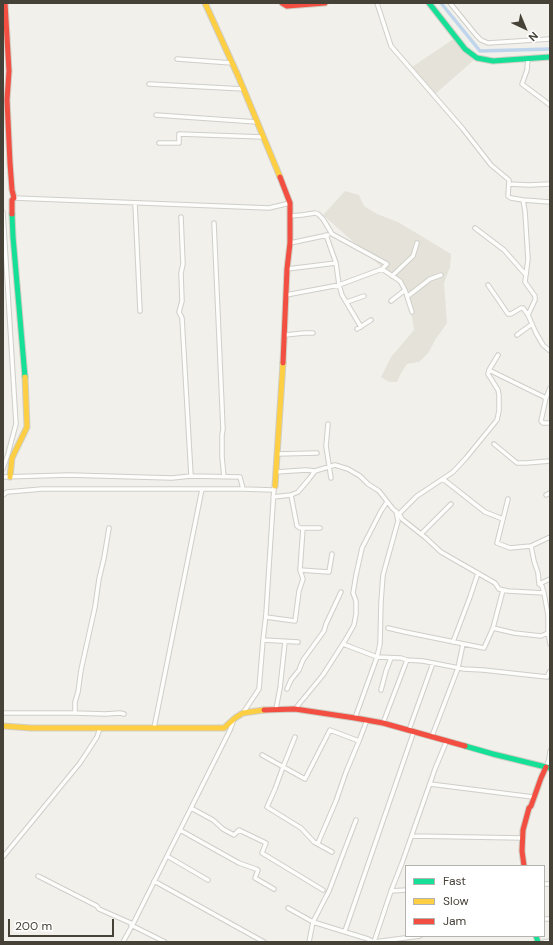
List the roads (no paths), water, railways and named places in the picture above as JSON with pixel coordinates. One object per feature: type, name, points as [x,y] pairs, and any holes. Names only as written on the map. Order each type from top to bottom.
[{"type":"street","points":[[5,3],[10,71],[7,100],[10,163],[14,198],[12,200],[13,237],[25,375],[27,427],[12,458],[10,477]]},
{"type":"street","points":[[205,3],[244,89],[290,203],[290,243],[287,269],[285,335],[266,617],[259,689],[243,713]]},
{"type":"street","points":[[282,3],[287,6],[325,3]]},
{"type":"street","points":[[377,3],[390,46],[491,165],[509,180],[508,196],[523,200],[550,202]]},
{"type":"street","points":[[429,3],[466,49],[477,58],[493,61],[550,56]]},
{"type":"street","points":[[450,3],[476,35],[481,40],[488,43],[550,39]]},
{"type":"street","points":[[528,58],[527,70],[522,84],[550,105]]},
{"type":"street","points":[[177,59],[232,63]]},
{"type":"street","points":[[149,84],[244,89]]},
{"type":"street","points":[[156,114],[257,122]]},
{"type":"street","points":[[159,143],[178,143],[179,134],[263,137]]},
{"type":"street","points":[[509,184],[550,184]]},
{"type":"street","points":[[14,198],[269,208],[290,203]]},
{"type":"street","points":[[523,200],[528,259],[525,282],[535,296],[535,300],[528,315]]},
{"type":"street","points":[[134,203],[140,311]]},
{"type":"street","points":[[3,212],[16,424],[3,469]]},
{"type":"street","points":[[286,295],[339,285],[382,269],[387,264],[332,234],[323,219],[318,214],[315,213],[290,216]]},
{"type":"street","points":[[181,217],[183,264],[181,273],[182,301],[179,312],[182,318],[192,476]]},
{"type":"street","points":[[214,223],[223,429],[222,457],[224,477]]},
{"type":"street","points":[[475,228],[504,250],[526,275]]},
{"type":"street","points":[[290,243],[332,234]]},
{"type":"street","points":[[326,235],[336,263],[342,295],[347,302],[359,328],[371,320]]},
{"type":"street","points":[[392,276],[413,256],[417,243]]},
{"type":"street","points":[[287,269],[336,263]]},
{"type":"street","points":[[382,269],[400,281],[406,290],[412,312]]},
{"type":"street","points":[[408,296],[430,279],[441,275]]},
{"type":"street","points":[[488,285],[508,314],[523,308],[543,345],[550,351]]},
{"type":"street","points":[[391,301],[406,290]]},
{"type":"street","points":[[347,302],[364,296]]},
{"type":"street","points":[[517,335],[532,324]]},
{"type":"street","points":[[285,335],[313,333]]},
{"type":"street","points":[[355,718],[377,657],[380,644],[383,575],[398,521],[398,513],[417,496],[453,472],[497,420],[499,411],[499,395],[498,390],[488,374],[498,355]]},
{"type":"street","points":[[489,370],[546,398]]},
{"type":"street","points":[[550,388],[546,398],[541,421],[543,423],[550,423]]},
{"type":"street","points":[[328,424],[326,446],[331,478]]},
{"type":"street","points":[[494,444],[517,463],[550,461]]},
{"type":"street","points":[[277,454],[317,453]]},
{"type":"street","points":[[276,472],[306,470],[315,471],[335,465],[348,469],[360,476],[368,484],[379,491],[386,502],[402,519],[441,552],[495,583],[503,590],[544,593]]},
{"type":"street","points":[[273,497],[291,495],[298,492],[315,471]]},
{"type":"street","points":[[3,476],[69,475],[172,478],[192,476],[240,477],[242,489]]},
{"type":"street","points":[[443,479],[486,512],[503,519]]},
{"type":"street","points":[[3,495],[7,492],[42,489],[274,488]]},
{"type":"street","points":[[154,728],[202,489]]},
{"type":"street","points":[[291,495],[297,526],[300,528],[320,528]]},
{"type":"street","points":[[508,499],[497,543],[510,548],[531,546],[550,537]]},
{"type":"street","points":[[295,709],[323,674],[354,625],[356,601],[353,593],[362,548],[386,502]]},
{"type":"street","points":[[421,534],[451,504]]},
{"type":"street","points":[[75,713],[75,702],[109,528]]},
{"type":"street","points":[[266,617],[295,621],[302,579],[300,570],[303,528]]},
{"type":"street","points":[[531,546],[538,573],[539,584],[542,586],[549,614],[550,644]]},
{"type":"street","points":[[300,570],[329,572],[332,554]]},
{"type":"street","points":[[453,642],[478,574]]},
{"type":"street","points":[[539,584],[550,579]]},
{"type":"street","points":[[388,628],[484,648],[493,628],[503,590]]},
{"type":"street","points":[[286,689],[299,670],[303,660],[324,631],[341,592]]},
{"type":"street","points":[[493,628],[514,633],[541,636],[549,632]]},
{"type":"street","points":[[263,640],[298,642]]},
{"type":"street","points":[[276,709],[285,642]]},
{"type":"street","points":[[343,644],[377,657],[401,658],[464,669],[547,678],[550,671]]},
{"type":"street","points":[[432,736],[458,668],[463,644]]},
{"type":"street","points":[[381,690],[391,658]]},
{"type":"street","points":[[383,723],[407,660]]},
{"type":"street","points":[[345,931],[433,663]]},
{"type":"street","points":[[3,726],[30,728],[224,728],[243,713],[260,710],[295,709],[383,723],[548,768]]},
{"type":"street","points":[[3,713],[124,714]]},
{"type":"street","points":[[123,942],[235,718]]},
{"type":"street","points":[[318,843],[367,720]]},
{"type":"street","points":[[3,857],[80,763],[97,737],[100,728]]},
{"type":"street","points":[[262,755],[305,779],[330,730],[359,741]]},
{"type":"street","points":[[295,737],[275,789],[266,807],[301,828],[314,842],[332,852]]},
{"type":"street","points":[[374,942],[391,891],[447,740]]},
{"type":"street","points":[[524,865],[522,838],[533,797],[541,778],[548,768],[550,751]]},
{"type":"street","points":[[430,784],[533,797]]},
{"type":"street","points":[[191,808],[213,820],[223,829],[234,835],[239,830],[266,844],[262,853],[323,890]]},
{"type":"street","points":[[309,942],[313,922],[329,891],[356,820]]},
{"type":"street","points":[[180,830],[239,863],[258,870],[254,878],[274,889]]},
{"type":"street","points":[[412,836],[522,838]]},
{"type":"street","points":[[167,856],[208,880]]},
{"type":"street","points":[[38,876],[165,942]]},
{"type":"street","points":[[154,881],[264,942]]},
{"type":"street","points":[[391,891],[405,890]]},
{"type":"street","points":[[288,908],[313,922],[345,931],[374,942],[412,937]]},
{"type":"street","points":[[544,942],[550,941]]},
{"type":"waterway","points":[[441,3],[480,51],[550,49]]}]
